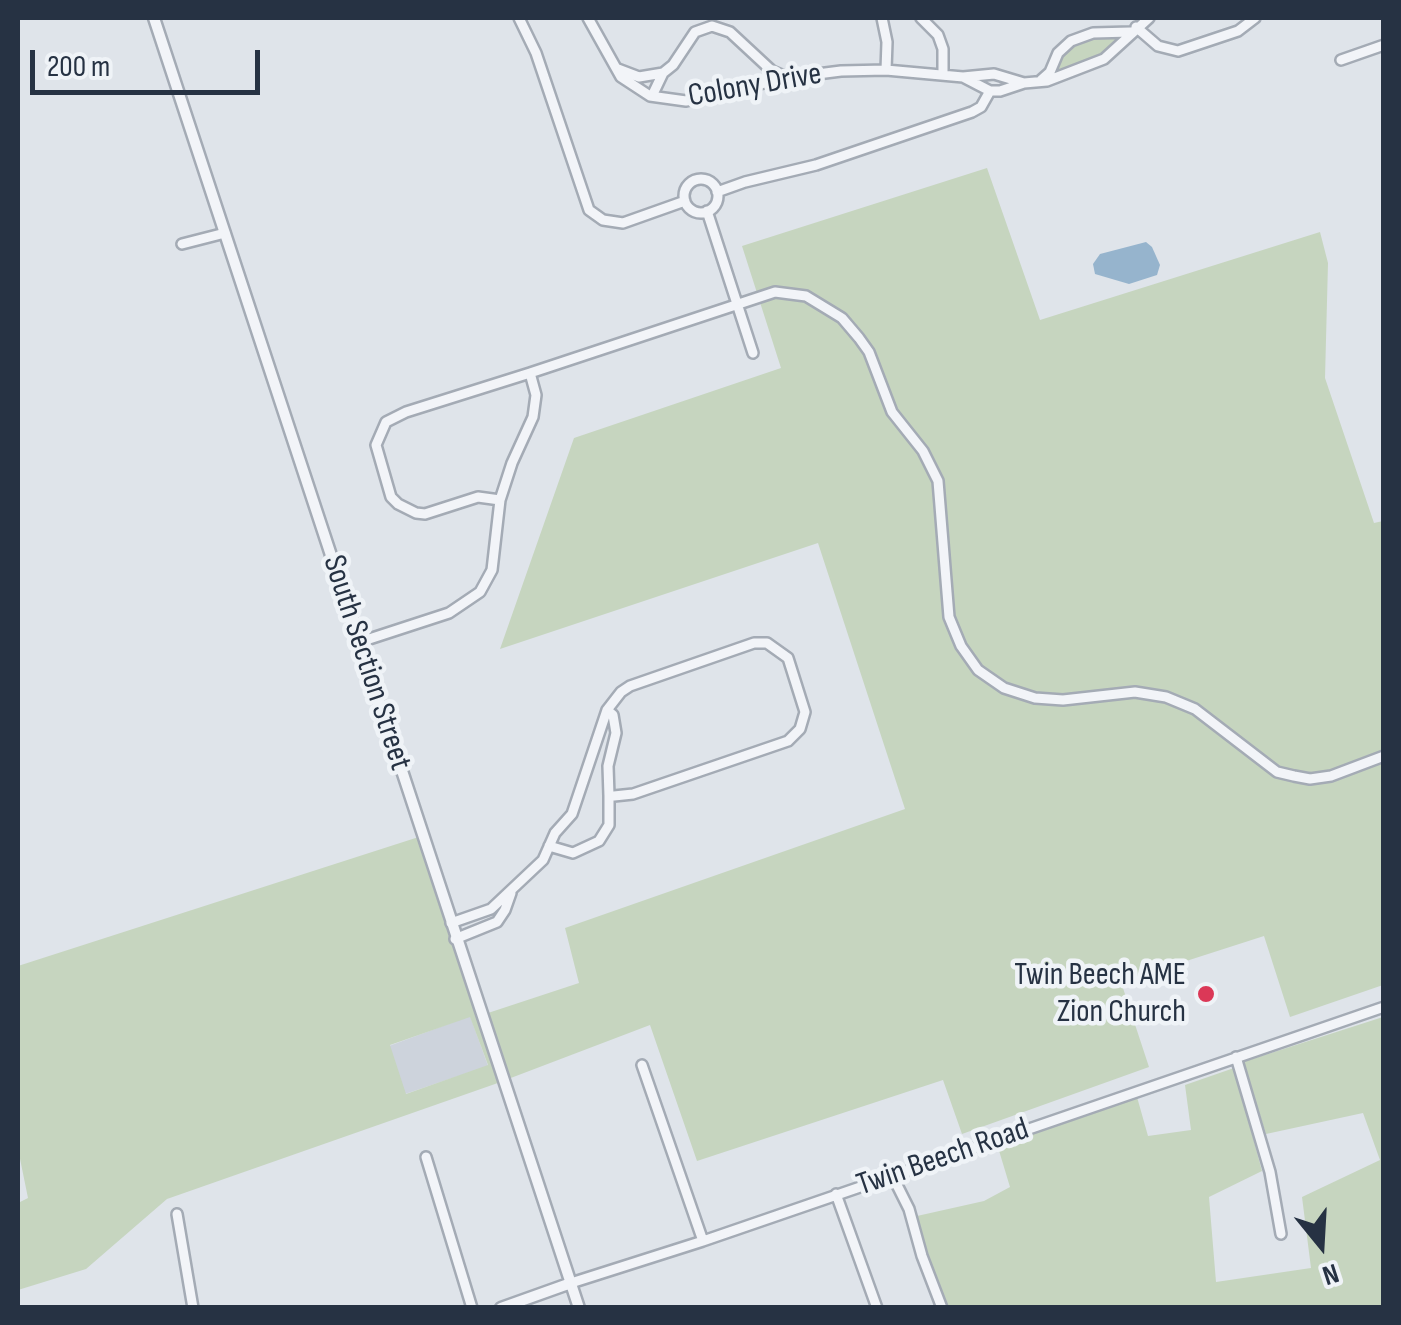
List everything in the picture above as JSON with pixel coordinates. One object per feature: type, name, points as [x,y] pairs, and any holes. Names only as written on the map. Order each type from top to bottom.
[{"type":"street","name":"South Section Street","points":[[154,18],[579,1308]]},
{"type":"street","points":[[519,18],[536,53],[589,210],[603,220],[623,223],[685,200]]},
{"type":"street","name":"Colony Drive","points":[[588,18],[621,78],[652,96],[686,100],[786,78],[886,70],[963,77],[994,74],[1038,82],[1104,59],[1139,24]]},
{"type":"street","points":[[882,18],[887,42],[886,70]]},
{"type":"street","points":[[921,18],[938,35],[944,74]]},
{"type":"street","points":[[1038,82],[1050,72],[1058,52],[1071,41],[1093,32],[1139,24],[1158,46],[1178,52],[1238,32],[1257,18]]},
{"type":"street","points":[[652,96],[663,73],[695,32],[712,26],[730,32],[772,71],[786,78]]},
{"type":"street","points":[[1341,60],[1384,46]]},
{"type":"street","points":[[612,65],[639,77],[663,73]]},
{"type":"street","name":"Colony Drive","points":[[963,77],[990,91],[1024,82]]},
{"type":"street","points":[[718,192],[816,165],[972,112],[981,107],[990,91]]},
{"type":"street","points":[[696,180],[712,183],[718,192],[717,202],[707,212],[692,210],[685,200],[688,186],[696,180]]},
{"type":"street","points":[[707,212],[753,352]]},
{"type":"street","points":[[182,244],[225,233]]},
{"type":"street","points":[[500,500],[478,497],[426,514],[407,510],[392,497],[376,445],[380,430],[394,416],[736,303],[776,292],[798,293],[842,318],[860,338],[892,412],[923,451],[938,481],[949,617],[961,646],[978,670],[1004,688],[1035,698],[1062,700],[1135,692],[1166,697],[1194,709],[1277,772],[1294,776],[1331,776],[1384,756]]},
{"type":"street","points":[[360,642],[449,614],[474,598],[492,570],[500,500],[537,404],[530,373]]},
{"type":"street","points":[[451,922],[491,909],[542,860],[572,814],[608,710],[621,692],[642,680],[761,643],[774,646],[788,658],[805,712],[800,729],[788,741],[634,794],[609,796]]},
{"type":"street","points":[[549,846],[573,853],[600,842],[609,825],[608,766],[616,733],[613,715],[608,710]]},
{"type":"street","points":[[456,939],[496,922],[506,910],[512,891]]},
{"type":"street","name":"Twin Beech Road","points":[[502,1308],[1384,1006]]},
{"type":"street","points":[[1236,1057],[1270,1172],[1280,1234]]},
{"type":"street","points":[[642,1065],[703,1242]]},
{"type":"street","points":[[426,1157],[472,1308]]},
{"type":"street","points":[[892,1175],[909,1209],[942,1308]]},
{"type":"street","points":[[836,1194],[877,1308]]},
{"type":"street","points":[[177,1214],[193,1308]]},
{"type":"shaded area","points":[[470,1016],[488,1066],[405,1094],[389,1046]]},
{"type":"green space","points":[[1092,35],[1122,38],[1109,52],[1055,77],[1052,74],[1066,48]]},
{"type":"green space","points":[[987,168],[1040,320],[1320,232],[1328,263],[1325,378],[1374,523],[1383,521],[1383,985],[1290,1017],[1264,936],[1121,982],[1149,1067],[962,1134],[943,1080],[697,1161],[650,1025],[167,1199],[86,1269],[18,1290],[18,1203],[28,1198],[18,1149],[18,966],[428,834],[488,1013],[579,983],[565,928],[905,809],[818,543],[500,649],[574,438],[781,368],[742,246]],"holes":[[[470,1017],[488,1065],[406,1094],[390,1045]]]},
{"type":"green space","points":[[1383,1017],[1383,1307],[947,1307],[917,1216],[984,1201],[1010,1187],[997,1144],[1137,1097],[1148,1136],[1191,1130],[1185,1085],[1234,1068],[1262,1171],[1209,1197],[1216,1282],[1311,1268],[1302,1197],[1380,1160],[1363,1113],[1266,1134],[1243,1062]]},
{"type":"water","points":[[1146,242],[1160,265],[1157,275],[1129,284],[1095,274],[1093,264],[1100,254]]},
{"type":"place","name":"Twin Beech AME Zion Church","points":[[1206,994]]}]
